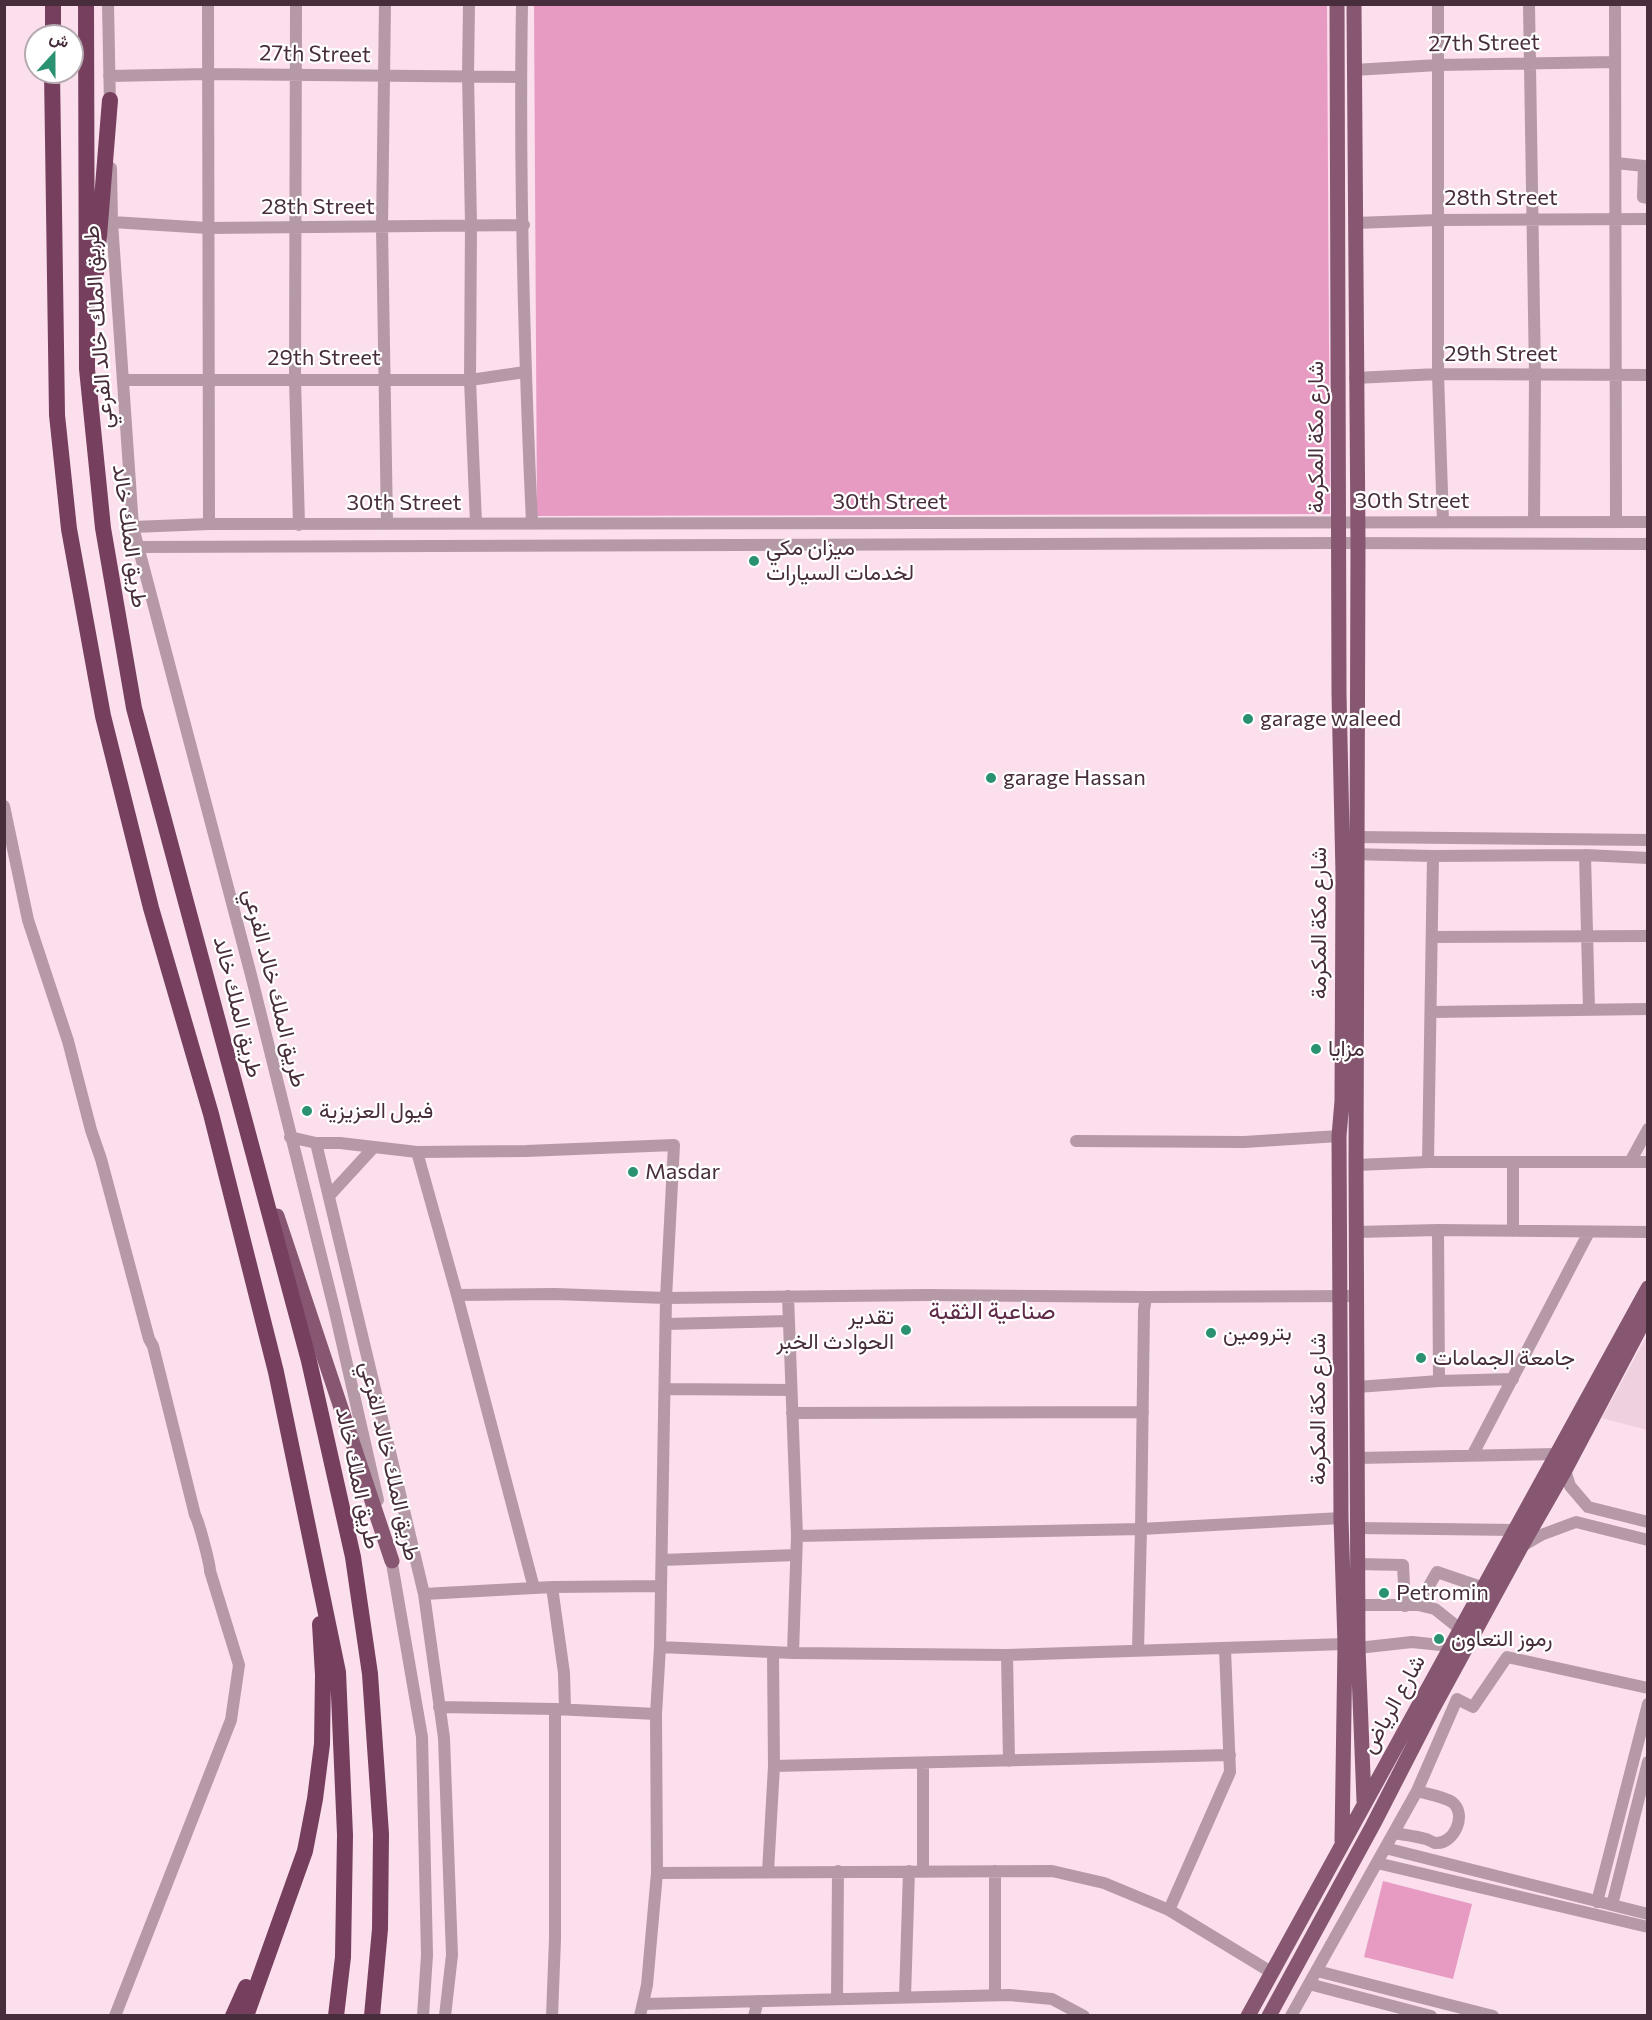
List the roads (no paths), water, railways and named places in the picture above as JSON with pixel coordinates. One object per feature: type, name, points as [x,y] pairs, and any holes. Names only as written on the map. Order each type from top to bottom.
[{"type":"highway","points":[[53,4],[53,24]]},
{"type":"highway","name":"طريق الملك خالد","points":[[86,4],[87,369],[103,528],[134,708],[309,1361],[353,1557],[368,1662],[381,1834],[380,1929],[372,2016]]},
{"type":"highway","points":[[52,84],[57,415],[69,529],[103,716],[151,908],[211,1114],[276,1372],[338,1672],[345,1834],[343,1957],[336,2016]]},
{"type":"highway","points":[[87,369],[110,100]]},
{"type":"highway","points":[[246,2016],[305,1851],[315,1799],[322,1744],[323,1675],[317,1566]]},
{"type":"highway","points":[[233,2016],[285,1902]]},
{"type":"main road","name":"شارع مكة المكرمة","points":[[1337,4],[1338,543],[1350,854],[1357,1232],[1358,1528],[1358,1605],[1351,1646],[1342,1841]]},
{"type":"main road","name":"شارع مكة المكرمة","points":[[1354,4],[1358,543],[1356,837],[1350,854],[1339,1136],[1341,1518],[1363,1764],[1364,1801]]},
{"type":"main road","points":[[243,1116],[311,1312],[392,1561]]},
{"type":"main road","name":"شارع الرياض","points":[[1269,2016],[1373,1825],[1450,1646],[1484,1588],[1647,1288]]},
{"type":"main road","name":"شارع الرياض","points":[[1248,2016],[1364,1801],[1385,1765],[1426,1706],[1565,1470],[1647,1313]]},
{"type":"main road","points":[[1342,1451],[1351,1467],[1357,1463]]},
{"type":"main road","points":[[1363,1764],[1373,1767],[1385,1765]]},
{"type":"street","name":"طريق الملك خالد الفرعي","points":[[108,4],[112,222],[133,527],[251,975],[335,1312],[392,1561],[422,1737],[427,1955],[423,2016]]},
{"type":"street","points":[[208,4],[209,524]]},
{"type":"street","points":[[296,4],[295,379],[299,525]]},
{"type":"street","points":[[385,4],[382,227],[387,524]]},
{"type":"street","points":[[469,4],[470,380],[476,524]]},
{"type":"street","points":[[522,4],[525,372],[532,524]]},
{"type":"street","points":[[1438,4],[1438,374],[1443,522]]},
{"type":"street","points":[[1529,4],[1535,375],[1534,522]]},
{"type":"street","points":[[1615,4],[1617,522]]},
{"type":"street","name":"27th Street","points":[[1354,70],[1438,65],[1615,62]]},
{"type":"street","name":"27th Street","points":[[109,76],[208,74],[521,77]]},
{"type":"street","points":[[1616,163],[1644,166],[1643,197],[1647,198]]},
{"type":"street","name":"28th Street","points":[[1355,224],[1438,220],[1647,219]]},
{"type":"street","name":"28th Street","points":[[112,222],[208,228],[524,225]]},
{"type":"street","name":"29th Street","points":[[123,380],[470,380],[525,372]]},
{"type":"street","name":"29th Street","points":[[1355,378],[1438,374],[1647,375]]},
{"type":"street","name":"30th Street","points":[[133,527],[209,524],[1647,522]]},
{"type":"street","name":"30th Street","points":[[137,548],[1338,543],[1647,544]]},
{"type":"street","points":[[4,806],[28,920],[68,1041],[149,1339],[153,1346],[200,1537],[206,1548],[205,1554],[210,1565],[210,1572],[239,1665],[231,1720],[116,2016]]},
{"type":"street","points":[[1356,837],[1647,840]]},
{"type":"street","points":[[1350,854],[1585,855],[1647,858]]},
{"type":"street","points":[[1585,855],[1589,1010]]},
{"type":"street","points":[[1428,1162],[1433,856]]},
{"type":"street","points":[[1432,937],[1647,936]]},
{"type":"street","points":[[1432,1012],[1647,1009]]},
{"type":"street","points":[[1630,1162],[1647,1129]]},
{"type":"street","points":[[1076,1141],[1244,1142],[1339,1136]]},
{"type":"street","points":[[291,1137],[316,1143],[340,1143],[417,1152],[526,1151],[674,1145],[666,1298],[660,1647],[656,1714],[657,1873],[647,1985],[642,2010],[758,2001],[995,1995],[1052,1999],[1084,2016]]},
{"type":"street","points":[[316,1143],[424,1594],[444,1738],[452,1955],[445,2016]]},
{"type":"street","points":[[329,1196],[374,1147]]},
{"type":"street","points":[[417,1152],[458,1295],[534,1588]]},
{"type":"street","points":[[1356,1165],[1514,1161],[1647,1162]]},
{"type":"street","points":[[1513,1231],[1514,1161]]},
{"type":"street","points":[[1438,1230],[1439,1381]]},
{"type":"street","points":[[1357,1232],[1438,1230],[1647,1232]]},
{"type":"street","points":[[1473,1454],[1589,1232]]},
{"type":"street","points":[[458,1295],[555,1294],[666,1298],[1357,1296]]},
{"type":"street","points":[[788,1296],[797,1536],[793,1653]]},
{"type":"street","points":[[1138,1650],[1146,1297]]},
{"type":"street","points":[[666,1324],[789,1321]]},
{"type":"street","points":[[1357,1387],[1513,1378]]},
{"type":"street","points":[[665,1389],[791,1390]]},
{"type":"street","points":[[792,1413],[1143,1412]]},
{"type":"street","points":[[1357,1463],[1473,1454],[1557,1454]]},
{"type":"street","points":[[1565,1470],[1570,1486],[1588,1508],[1647,1522]]},
{"type":"street","points":[[1582,1524],[1588,1508]]},
{"type":"street","points":[[797,1536],[1141,1528],[1341,1518]]},
{"type":"street","points":[[1521,1547],[1541,1535],[1576,1522],[1647,1540]]},
{"type":"street","points":[[1358,1528],[1515,1530]]},
{"type":"street","points":[[662,1560],[796,1555]]},
{"type":"street","points":[[1358,1564],[1403,1565],[1405,1606]]},
{"type":"street","points":[[1418,1605],[1437,1572],[1484,1588]]},
{"type":"street","points":[[424,1594],[552,1587],[661,1586]]},
{"type":"street","points":[[552,1587],[564,1673],[560,1709],[552,2016]]},
{"type":"street","points":[[1358,1605],[1418,1605],[1435,1609],[1460,1629]]},
{"type":"street","points":[[660,1647],[773,1653],[1007,1655],[1351,1646],[1412,1642],[1450,1646]]},
{"type":"street","points":[[1169,1910],[1230,1772],[1225,1649]]},
{"type":"street","points":[[768,1872],[774,1766],[773,1653]]},
{"type":"street","points":[[1007,1655],[1009,1761]]},
{"type":"street","points":[[1292,2016],[1417,1791],[1457,1699],[1473,1707],[1506,1657],[1647,1688]]},
{"type":"street","points":[[1597,1902],[1647,1704]]},
{"type":"street","points":[[439,1707],[560,1709],[656,1714]]},
{"type":"street","points":[[774,1766],[1230,1755]]},
{"type":"street","points":[[923,1762],[923,1872]]},
{"type":"street","points":[[1612,1905],[1647,1762]]},
{"type":"street","points":[[1394,1833],[1436,1843],[1446,1841],[1455,1833],[1458,1810],[1454,1803],[1417,1791]]},
{"type":"street","points":[[1385,1848],[1647,1914]]},
{"type":"street","points":[[1377,1863],[1647,1927]]},
{"type":"street","points":[[905,1997],[909,1871]]},
{"type":"street","points":[[995,1871],[995,1995]]},
{"type":"street","points":[[657,1873],[1052,1871],[1104,1883],[1169,1910],[1271,1972]]},
{"type":"street","points":[[837,1999],[838,1872]]},
{"type":"street","points":[[1317,1971],[1494,2016]]},
{"type":"street","points":[[1309,1984],[1431,2016]]},
{"type":"street","points":[[754,2016],[758,2001]]},
{"type":"place","name":"ميزان مكي لخدمات السيارات","points":[[754,561]]},
{"type":"place","name":"garage waleed","points":[[1248,719]]},
{"type":"place","name":"garage Hassan","points":[[991,778]]},
{"type":"place","name":"مزايا","points":[[1316,1049]]},
{"type":"place","name":"فيول العزيزية","points":[[307,1111]]},
{"type":"place","name":"Masdar","points":[[633,1172]]},
{"type":"place","name":"تقدير الحوادث الخبر","points":[[906,1330]]},
{"type":"place","name":"بترومين","points":[[1211,1333]]},
{"type":"place","name":"جامعة الجمامات","points":[[1421,1358]]},
{"type":"place","name":"Petromin","points":[[1384,1593]]},
{"type":"place","name":"رموز التعاون","points":[[1439,1639]]},
{"type":"district","name":"صناعية الثقبة","points":[[992,1311]]}]
